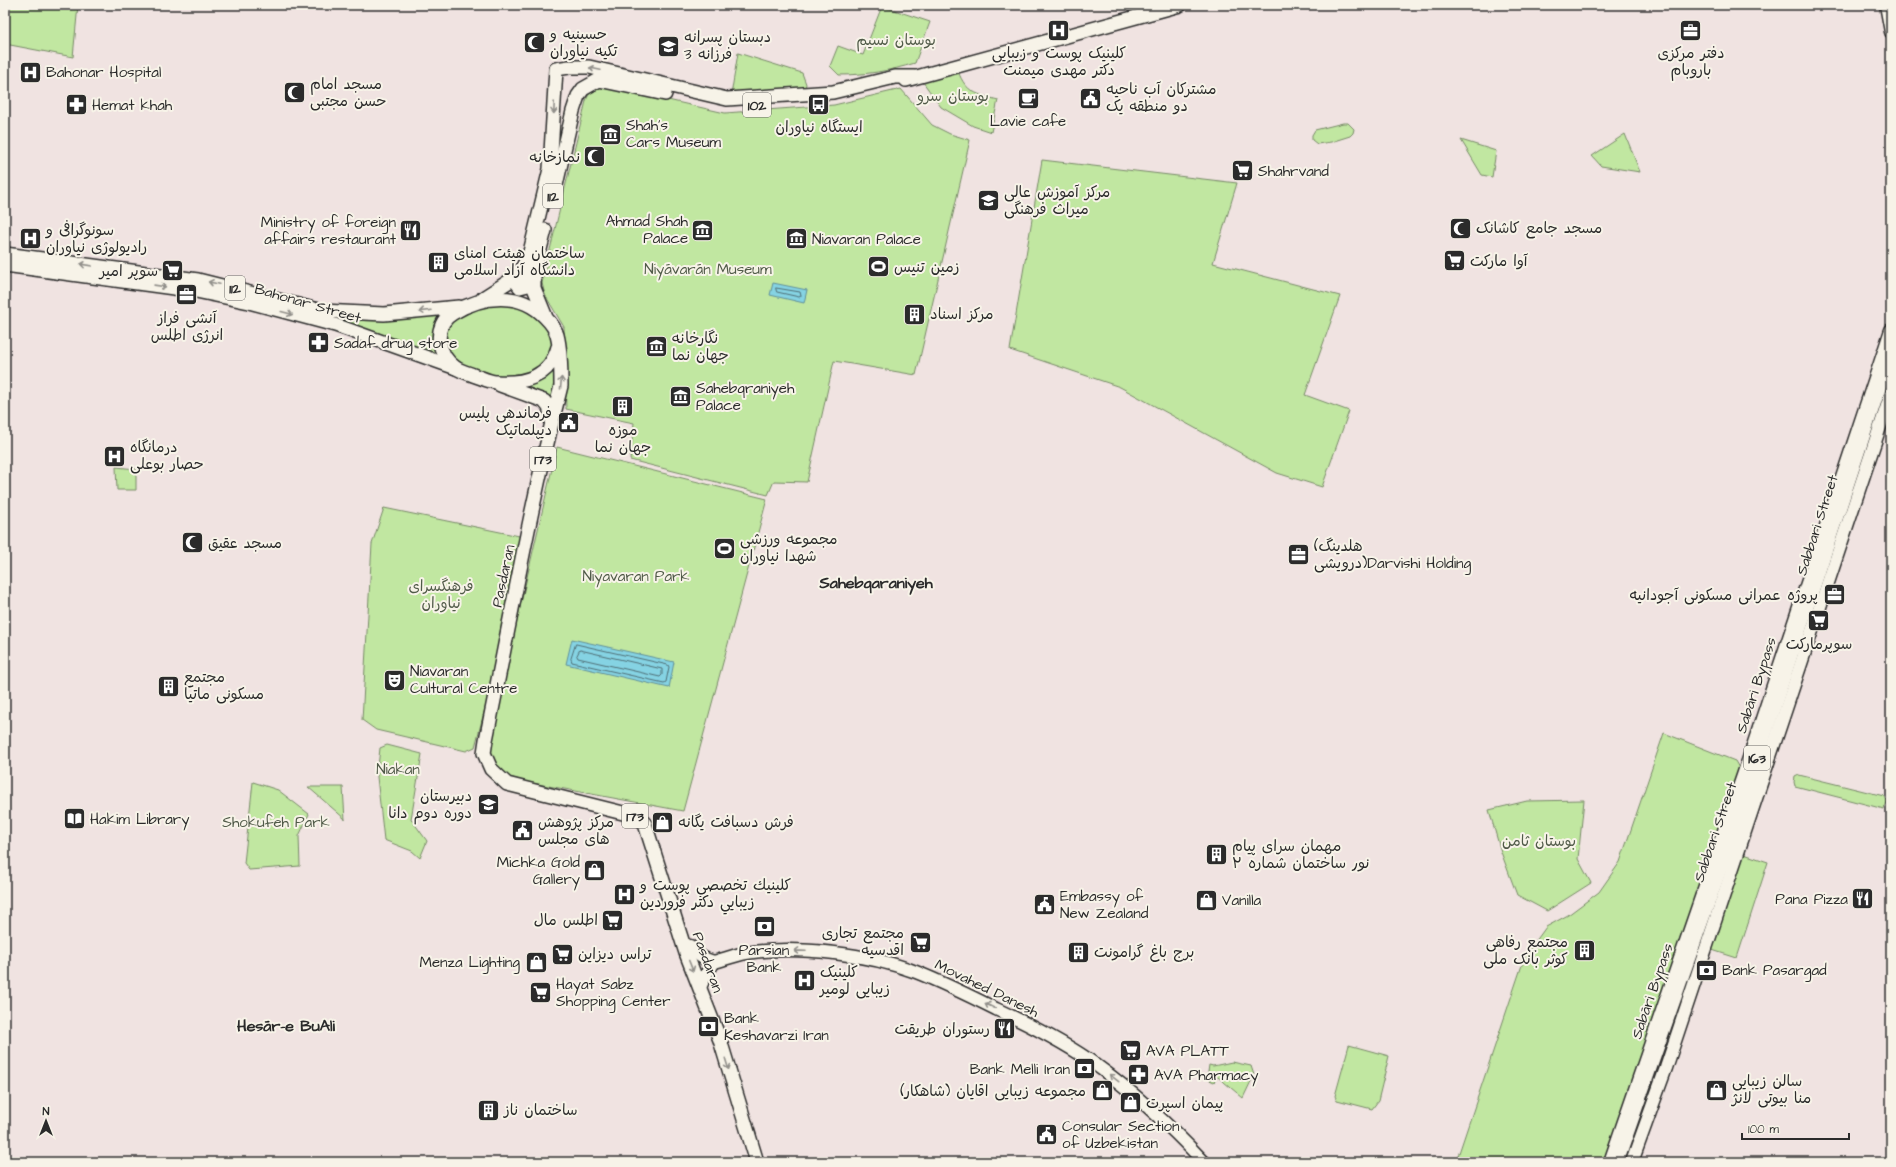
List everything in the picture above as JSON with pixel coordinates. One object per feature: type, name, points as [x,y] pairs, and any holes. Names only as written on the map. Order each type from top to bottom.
[{"type":"main road","name":"102","points":[[599,80],[724,107],[812,96],[896,77],[914,76],[1180,5]]},
{"type":"main road","points":[[1886,5],[1891,32]]},
{"type":"main road","name":"102","points":[[556,69],[569,67],[590,68],[727,99],[812,96]]},
{"type":"main road","name":"Bahonar Street","points":[[549,322],[538,300],[529,270],[530,252],[550,169],[556,69]]},
{"type":"main road","name":"Bahonar Street","points":[[5,254],[198,280],[322,311],[384,314],[463,307],[491,294],[529,270],[578,96],[583,89],[599,80]]},
{"type":"main road","name":"Bahonar Street","points":[[5,265],[196,291],[249,302],[334,325],[456,368]]},
{"type":"main road","points":[[495,382],[516,382],[537,376],[549,367],[555,357],[558,347],[556,334],[549,322],[532,306],[512,299],[491,300],[463,307],[447,317],[442,322],[438,334],[441,348],[456,368],[544,401],[549,407],[552,419]]},
{"type":"main road","name":"Sabāri Bypass","points":[[1610,1162],[1738,791],[1891,330]]},
{"type":"main road","name":"Pasdaran","points":[[558,347],[562,369],[561,386],[534,499],[484,753],[488,765],[494,773],[507,784],[635,816],[640,818],[645,824],[686,953],[720,1040],[757,1162]]},
{"type":"main road","name":"Sabbari Street","points":[[1624,1162],[1717,896],[1756,779],[1891,352]]},
{"type":"main road","name":"Sabbari Street","points":[[1761,763],[1891,372]]},
{"type":"main road","points":[[1761,763],[1891,394]]},
{"type":"main road","name":"Pasdaran","points":[[486,740],[488,755],[498,770],[511,779],[590,800],[640,809],[646,813],[651,820],[690,946]]},
{"type":"main road","points":[[1632,1162],[1666,1068],[1756,779]]},
{"type":"main road","name":"Sabbari Street","points":[[1617,1162],[1756,779]]},
{"type":"main road","points":[[690,946],[697,955],[714,962],[706,973],[700,988]]},
{"type":"main road","name":"Movahed Danesh","points":[[714,962],[734,956],[758,952],[805,952],[863,958],[916,972],[1009,1015],[1096,1064],[1148,1108],[1183,1140],[1204,1162]]},
{"type":"green space","points":[[5,5],[78,5],[73,57],[5,44]]},
{"type":"green space","name":"بوستان نسیم","points":[[882,6],[930,22],[915,63],[877,72],[839,75],[830,66],[838,46],[863,55]]},
{"type":"green space","points":[[738,53],[802,73],[806,84],[805,89],[731,95]]},
{"type":"green space","name":"بوستان سرو","points":[[958,71],[965,84],[973,92],[998,100],[991,132],[973,126],[941,107],[923,82]]},
{"type":"green space","name":"Niyāvarān Museum","points":[[602,85],[725,113],[834,105],[901,89],[932,125],[950,134],[970,140],[916,375],[834,361],[807,482],[774,481],[768,495],[630,460],[634,423],[566,409],[564,327],[545,295],[542,283],[586,101],[588,95],[592,91]]},
{"type":"green space","points":[[1348,123],[1354,129],[1350,136],[1331,142],[1317,144],[1312,140],[1312,135],[1315,130]]},
{"type":"green space","points":[[1625,134],[1640,172],[1601,166],[1592,156]]},
{"type":"green space","points":[[1461,140],[1496,151],[1492,177],[1482,175]]},
{"type":"green space","points":[[1042,160],[1237,183],[1213,263],[1340,296],[1305,395],[1349,411],[1322,487],[1277,473],[1120,387],[1010,350]]},
{"type":"green space","points":[[502,302],[529,308],[547,326],[554,343],[551,358],[533,374],[495,378],[458,364],[446,350],[444,325],[461,312]]},
{"type":"green space","points":[[302,311],[448,312],[441,320],[447,362]]},
{"type":"green space","points":[[556,365],[555,415],[519,384]]},
{"type":"green space","name":"Niyavaran Park","points":[[557,447],[767,499],[683,811],[527,782],[506,776],[492,759],[490,738]]},
{"type":"green space","points":[[116,467],[136,469],[136,490],[117,490]]},
{"type":"green space","name":"فرهنگسرای نیاوران","points":[[384,508],[529,538],[475,747],[466,751],[376,730],[362,720],[372,544]]},
{"type":"green space","points":[[1664,733],[1735,761],[1739,768],[1739,775],[1604,1162],[1456,1162],[1525,956],[1546,927],[1568,915],[1599,892],[1620,862]]},
{"type":"green space","name":"Niakan","points":[[387,745],[422,754],[411,819],[427,841],[420,858],[412,851],[384,840],[377,777],[380,748]]},
{"type":"green space","points":[[1799,775],[1884,796],[1886,801],[1884,809],[1795,786],[1795,777]]},
{"type":"green space","name":"Shokufeh Park","points":[[253,782],[278,790],[309,814],[299,836],[300,866],[249,870],[244,863]]},
{"type":"green space","points":[[308,787],[343,787],[345,819]]},
{"type":"green space","name":"بوستان ثامن","points":[[1584,800],[1578,859],[1591,883],[1547,911],[1517,895],[1501,852],[1489,810],[1527,801]]},
{"type":"green space","points":[[1744,854],[1768,862],[1737,958],[1712,950]]},
{"type":"green space","points":[[1349,1045],[1389,1056],[1378,1101],[1372,1109],[1337,1100],[1335,1096]]},
{"type":"green space","points":[[1232,1062],[1251,1066],[1254,1075],[1243,1098],[1218,1077],[1214,1082],[1207,1079],[1209,1065],[1213,1066]]},
{"type":"water","points":[[773,283],[807,290],[804,303],[770,295]]},
{"type":"water","points":[[572,639],[674,662],[669,688],[566,664]]},
{"type":"place","name":"کلینیک پوست و زیبایی دکتر مهدی میمنت","points":[[1059,30]]},
{"type":"place","name":"دفتر مرکزی باروبام","points":[[1691,30]]},
{"type":"place","name":"حسینیه و تکیه نیاوران","points":[[535,43]]},
{"type":"place","name":"دبستان پسرانه فرزانه 3","points":[[669,46]]},
{"type":"place","name":"Bahonar Hospital","points":[[30,72]]},
{"type":"place","name":"مسجد امام حسن مجتبی","points":[[295,93]]},
{"type":"place","name":"Lavie cafe","points":[[1028,98]]},
{"type":"place","name":"مشترکان آب ناحیه دو منطقه یک","points":[[1091,98]]},
{"type":"place","name":"ایستگاه نیاوران","points":[[819,104]]},
{"type":"place","name":"Hemat khah","points":[[77,105]]},
{"type":"place","name":"Shah's Cars Museum","points":[[611,134]]},
{"type":"place","name":"نمازخانه","points":[[595,157]]},
{"type":"place","name":"Shahrvand","points":[[1243,171]]},
{"type":"place","name":"مرکز آموزش عالی میراث فرهنگی","points":[[988,201]]},
{"type":"place","name":"مسجد جامع کاشانک","points":[[1460,228]]},
{"type":"place","name":"Ahmad Shah Palace","points":[[703,230]]},
{"type":"place","name":"Ministry of foreign affairs restaurant","points":[[411,231]]},
{"type":"place","name":"سونوگرافی و رادیولوژی نیاوران","points":[[31,239]]},
{"type":"place","name":"Niavaran Palace","points":[[796,239]]},
{"type":"place","name":"آوا مارکت","points":[[1455,261]]},
{"type":"place","name":"ساختمان هیئت امنای دانشگاه آزاد اسلامی","points":[[438,262]]},
{"type":"place","name":"زمین تنیس","points":[[879,267]]},
{"type":"place","name":"سوپر امیر","points":[[173,271]]},
{"type":"place","name":"آنشی فراز انرژی اطلس","points":[[187,295]]},
{"type":"place","name":"مرکز اسناد","points":[[915,314]]},
{"type":"place","name":"Sadaf drug store","points":[[318,343]]},
{"type":"place","name":"نگارخانه جهان نما","points":[[657,347]]},
{"type":"place","name":"Sahebqraniyeh Palace","points":[[680,397]]},
{"type":"place","name":"موزه جهان نما","points":[[623,407]]},
{"type":"place","name":"فرماندهی پلیس دیپلماتیک","points":[[568,422]]},
{"type":"place","name":"درمانگاه حصار بوعلی","points":[[114,456]]},
{"type":"place","name":"مسجد عقیق","points":[[192,543]]},
{"type":"place","name":"مجموعه ورزشی شهدا نیاوران","points":[[724,548]]},
{"type":"place","name":"(هلدینگ درویشی)Darvishi Holding","points":[[1299,555]]},
{"type":"place","name":"پروژه عمرانی مسکونی آجودانیه","points":[[1834,595]]},
{"type":"place","name":"سوپرمارکت","points":[[1819,621]]},
{"type":"place","name":"Niavaran Cultural Centre","points":[[395,680]]},
{"type":"place","name":"مجتمع مسکونی ماتیا","points":[[168,686]]},
{"type":"place","name":"دبیرستان دوره دوم دانا","points":[[488,805]]},
{"type":"place","name":"Hakim Library","points":[[75,819]]},
{"type":"place","name":"فرش دسبافت یگانه","points":[[663,822]]},
{"type":"place","name":"مرکز پژوهش های مجلس","points":[[522,831]]},
{"type":"place","name":"مهمان سرای پیام نور ساختمان شماره ۲","points":[[1216,855]]},
{"type":"place","name":"Michka Gold Gallery","points":[[595,871]]},
{"type":"place","name":"كلينيك تخصصي پوست و زيبايي دكتر فروردين","points":[[625,894]]},
{"type":"place","name":"Pana Pizza","points":[[1863,899]]},
{"type":"place","name":"Vanilla","points":[[1207,900]]},
{"type":"place","name":"Embassy of New Zealand","points":[[1045,905]]},
{"type":"place","name":"اطلس مال","points":[[613,920]]},
{"type":"place","name":"Parsian Bank","points":[[764,927]]},
{"type":"place","name":"مجتمع تجاری اقدسیه","points":[[920,942]]},
{"type":"place","name":"مجتمع رفاهی کوثر بانک ملی","points":[[1584,951]]},
{"type":"place","name":"برج باغ گرامونت","points":[[1079,952]]},
{"type":"place","name":"تراس دیزاین","points":[[562,954]]},
{"type":"place","name":"Menza Lighting","points":[[536,962]]},
{"type":"place","name":"Bank Pasargad","points":[[1707,970]]},
{"type":"place","name":"کلینیک زیبایی لومیر","points":[[805,981]]},
{"type":"place","name":"Hayat Sabz Shopping Center","points":[[541,993]]},
{"type":"place","name":"Bank Keshavarzi Iran","points":[[708,1027]]},
{"type":"place","name":"رستوران طریقت","points":[[1005,1029]]},
{"type":"place","name":"AVA PLATT","points":[[1130,1051]]},
{"type":"place","name":"Bank Melli Iran","points":[[1085,1069]]},
{"type":"place","name":"AVA Pharmacy","points":[[1138,1075]]},
{"type":"place","name":"سالن زیبایی منا بیوتی لانژ","points":[[1716,1090]]},
{"type":"place","name":"مجموعه زیبایی اقایان (شاهکار)","points":[[1102,1091]]},
{"type":"place","name":"پیمان اسپرت","points":[[1131,1103]]},
{"type":"place","name":"ساختمان ناز","points":[[488,1110]]},
{"type":"place","name":"Consular Section of Uzbekistan","points":[[1046,1135]]},
{"type":"district","name":"Sahebqaraniyeh","points":[[876,582]]},
{"type":"district","name":"Hesār-e BuAli","points":[[286,1025]]}]
